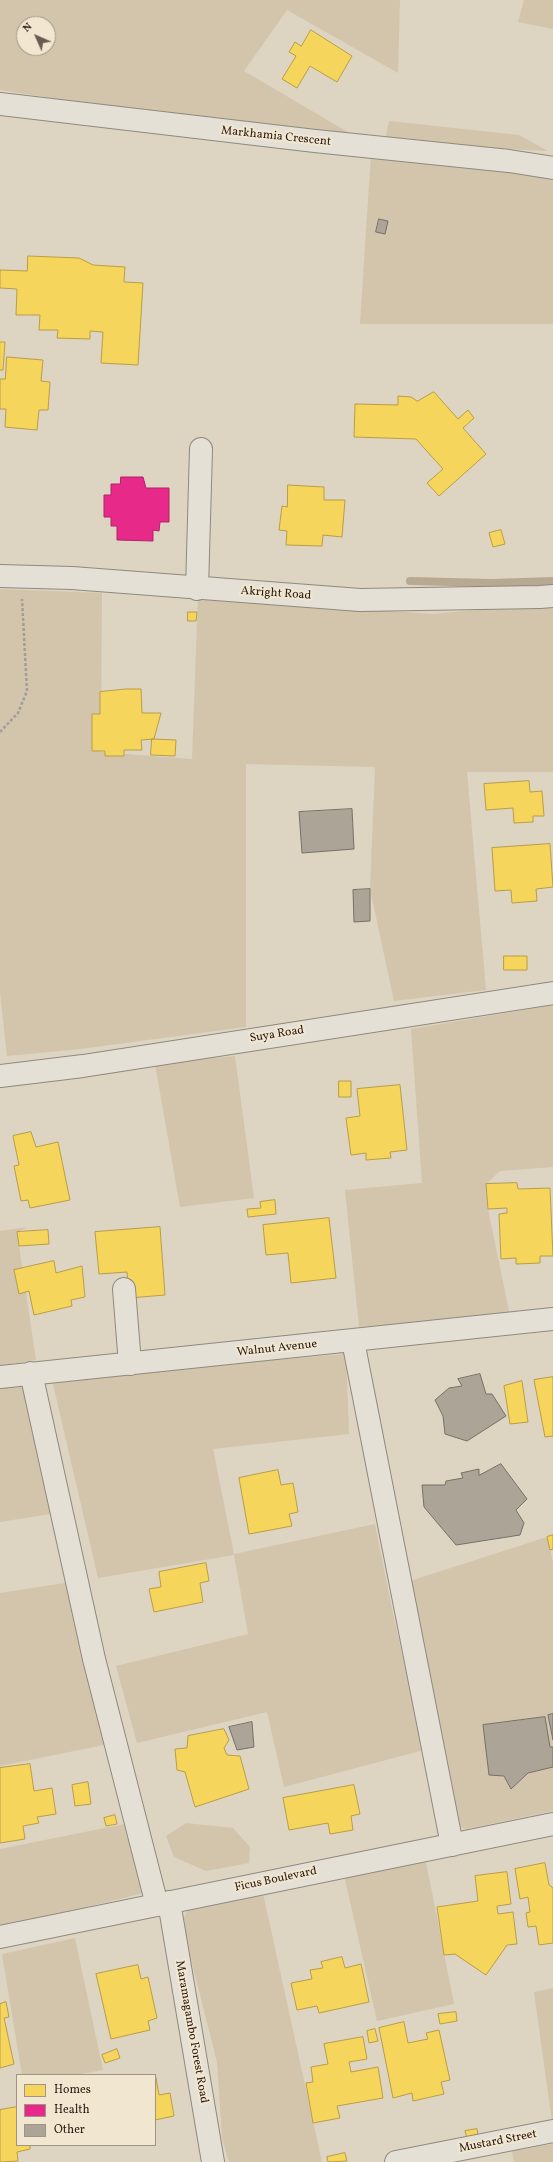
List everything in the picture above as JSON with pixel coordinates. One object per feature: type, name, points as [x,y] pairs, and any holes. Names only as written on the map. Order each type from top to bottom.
[{"type":"street","name":"Markhamia Crescent","points":[[0,104],[315,142],[509,161],[553,168]]},
{"type":"street","points":[[197,589],[201,448]]},
{"type":"street","name":"Akright Road","points":[[10,576],[95,580],[197,589],[360,600],[553,596]]},
{"type":"street","name":"Suya Road","points":[[0,1076],[83,1066],[553,992]]},
{"type":"street","points":[[124,1289],[130,1364]]},
{"type":"street","name":"Walnut Avenue","points":[[0,1377],[553,1319]]},
{"type":"street","points":[[353,1341],[452,1845]]},
{"type":"street","name":"Maramagambo Forest Road","points":[[31,1373],[94,1659],[163,1904],[213,2162]]},
{"type":"street","name":"Ficus Boulevard","points":[[0,1937],[553,1824]]},
{"type":"street","name":"Mustard Street","points":[[396,2162],[553,2130]]},
{"type":"path","points":[[0,732],[18,713],[27,691],[10,576]]},
{"type":"shaded area","points":[[0,0],[400,0],[398,73],[287,10],[244,71],[358,138],[164,115],[0,90]]},
{"type":"shaded area","points":[[524,0],[553,0],[553,29],[518,22]]},
{"type":"shaded area","points":[[389,121],[519,135],[548,151],[461,147],[385,140]]},
{"type":"shaded area","points":[[371,154],[553,167],[553,324],[360,324]]},
{"type":"shaded area","points":[[0,589],[102,593],[101,752],[192,759],[198,597],[432,614],[553,603],[553,772],[467,772],[486,990],[394,1001],[370,889],[375,767],[246,764],[246,1027],[80,1049],[7,1056],[0,993]]},
{"type":"shaded area","points":[[553,1005],[553,1167],[500,1171],[486,1184],[488,1209],[510,1316],[359,1327],[345,1190],[422,1183],[411,1029]]},
{"type":"shaded area","points":[[235,1056],[254,1198],[180,1207],[155,1064]]},
{"type":"shaded area","points":[[28,1227],[17,1232],[36,1360],[0,1366],[0,1231]]},
{"type":"shaded area","points":[[346,1354],[349,1434],[213,1449],[234,1554],[375,1524],[392,1609],[424,1750],[284,1787],[267,1712],[137,1743],[116,1666],[248,1634],[234,1555],[98,1578],[53,1384],[62,1377]]},
{"type":"shaded area","points":[[28,1380],[57,1513],[0,1522],[0,1384]]},
{"type":"shaded area","points":[[547,1537],[553,1562],[553,1811],[466,1829],[454,1825],[410,1581]]},
{"type":"shaded area","points":[[71,1582],[109,1744],[0,1766],[0,1593]]},
{"type":"shaded area","points":[[130,1823],[144,1888],[140,1894],[0,1928],[0,1849]]},
{"type":"shaded area","points":[[186,1823],[233,1828],[250,1847],[249,1863],[206,1871],[174,1857],[166,1836]]},
{"type":"shaded area","points":[[425,1857],[454,2004],[377,2021],[344,1875]]},
{"type":"shaded area","points":[[262,1889],[322,2162],[229,2162],[222,2138],[217,2062],[182,1924],[189,1905]]},
{"type":"shaded area","points":[[75,1938],[103,2070],[81,2074],[22,2074],[2,1954]]},
{"type":"shaded area","points":[[553,1988],[553,2122],[552,2122],[534,1992]]},
{"type":"shaded area","points":[[553,2144],[553,2162],[514,2162],[512,2151]]},
{"type":"building: Homes","points":[[311,30],[352,56],[337,82],[310,66],[297,88],[282,79],[296,56],[289,52],[295,42],[301,46]]},
{"type":"building: Homes","points":[[28,256],[79,258],[93,265],[125,267],[124,282],[143,283],[138,365],[101,363],[103,332],[90,331],[90,339],[57,338],[58,330],[39,330],[40,315],[16,315],[17,289],[0,288],[0,270],[27,271]]},
{"type":"building: Homes","points":[[0,342],[5,342],[3,370],[0,370]]},
{"type":"building: Homes","points":[[7,357],[43,360],[41,381],[50,382],[48,410],[39,410],[37,430],[5,427],[6,409],[0,409],[0,379],[5,379]]},
{"type":"building: Homes","points":[[434,392],[458,419],[468,410],[474,418],[463,428],[486,454],[439,496],[427,483],[443,469],[416,439],[354,437],[355,404],[398,405],[398,396],[411,397],[417,401]]},
{"type":"building: Homes","points":[[288,485],[324,487],[324,500],[345,500],[342,537],[323,535],[322,546],[286,545],[287,531],[279,530],[282,506],[287,507]]},
{"type":"building: Homes","points":[[501,530],[505,544],[493,547],[489,533]]},
{"type":"building: Homes","points":[[188,612],[197,612],[196,621],[188,621]]},
{"type":"building: Homes","points":[[141,689],[142,713],[161,713],[154,739],[141,740],[142,750],[124,750],[124,756],[105,756],[105,751],[92,751],[92,714],[100,714],[100,692]]},
{"type":"building: Homes","points":[[152,739],[176,740],[175,756],[151,755]]},
{"type":"building: Homes","points":[[529,781],[530,792],[542,791],[544,816],[533,816],[533,822],[514,823],[513,808],[486,810],[484,784]]},
{"type":"building: Homes","points":[[550,844],[553,887],[536,889],[537,901],[512,903],[511,890],[495,891],[492,848]]},
{"type":"building: Homes","points":[[504,956],[527,956],[527,970],[504,970]]},
{"type":"building: Homes","points":[[339,1081],[351,1081],[351,1097],[339,1097]]},
{"type":"building: Homes","points":[[400,1085],[407,1150],[390,1152],[391,1158],[366,1160],[366,1153],[351,1155],[346,1118],[360,1116],[357,1089]]},
{"type":"building: Homes","points":[[31,1132],[36,1147],[58,1142],[70,1200],[30,1208],[28,1200],[21,1201],[14,1166],[19,1165],[13,1136]]},
{"type":"building: Homes","points":[[517,1183],[518,1189],[550,1188],[553,1256],[540,1256],[540,1263],[516,1264],[516,1258],[501,1259],[499,1214],[507,1213],[507,1208],[488,1209],[486,1184]]},
{"type":"building: Homes","points":[[275,1200],[276,1214],[248,1217],[247,1209],[261,1208],[260,1202]]},
{"type":"building: Homes","points":[[329,1218],[336,1278],[291,1283],[288,1253],[266,1255],[263,1225]]},
{"type":"building: Homes","points":[[160,1227],[165,1295],[129,1298],[127,1272],[99,1274],[95,1232]]},
{"type":"building: Homes","points":[[48,1230],[49,1244],[19,1246],[17,1232]]},
{"type":"building: Homes","points":[[54,1261],[56,1273],[82,1266],[85,1297],[71,1300],[72,1306],[34,1315],[29,1291],[19,1294],[14,1270]]},
{"type":"building: Homes","points":[[553,1377],[553,1436],[545,1437],[534,1380]]},
{"type":"building: Homes","points":[[522,1381],[528,1422],[510,1424],[504,1386]]},
{"type":"building: Homes","points":[[278,1470],[281,1485],[293,1483],[298,1512],[289,1514],[292,1526],[249,1534],[239,1478]]},
{"type":"building: Homes","points":[[553,1535],[553,1549],[550,1550],[547,1537]]},
{"type":"building: Homes","points":[[206,1563],[209,1581],[200,1583],[203,1602],[154,1612],[149,1589],[161,1587],[159,1572]]},
{"type":"building: Homes","points":[[224,1729],[229,1740],[224,1748],[227,1755],[240,1756],[249,1789],[195,1807],[185,1772],[177,1770],[175,1749],[187,1748],[188,1736]]},
{"type":"building: Homes","points":[[30,1764],[34,1791],[52,1788],[56,1814],[37,1817],[39,1823],[23,1826],[25,1839],[0,1843],[0,1768]]},
{"type":"building: Homes","points":[[88,1782],[91,1804],[75,1806],[72,1785]]},
{"type":"building: Homes","points":[[354,1785],[360,1814],[351,1816],[353,1830],[330,1834],[328,1823],[289,1830],[283,1798]]},
{"type":"building: Homes","points":[[115,1815],[117,1824],[106,1826],[104,1818]]},
{"type":"building: Homes","points":[[545,1863],[549,1885],[553,1888],[553,1943],[539,1945],[536,1926],[528,1927],[526,1913],[530,1912],[528,1897],[520,1899],[515,1869]]},
{"type":"building: Homes","points":[[507,1872],[511,1904],[497,1906],[498,1914],[513,1912],[517,1944],[507,1945],[486,1975],[455,1954],[444,1955],[437,1907],[478,1901],[475,1876]]},
{"type":"building: Homes","points":[[342,1957],[345,1968],[361,1964],[369,2002],[319,2013],[317,2006],[297,2010],[291,1983],[312,1979],[310,1970],[323,1968],[321,1962]]},
{"type":"building: Homes","points":[[138,1965],[141,1979],[148,1977],[157,2018],[148,2021],[150,2030],[111,2039],[96,1974]]},
{"type":"building: Homes","points":[[6,2002],[9,2017],[4,2018],[14,2064],[0,2068],[0,2004]]},
{"type":"building: Homes","points":[[456,2012],[457,2021],[440,2024],[438,2014]]},
{"type":"building: Homes","points":[[404,2022],[408,2043],[428,2039],[426,2033],[439,2030],[450,2080],[441,2082],[444,2094],[413,2101],[412,2093],[393,2098],[379,2028]]},
{"type":"building: Homes","points":[[375,2029],[378,2041],[369,2043],[367,2031]]},
{"type":"building: Homes","points":[[363,2037],[367,2059],[349,2062],[351,2072],[378,2067],[383,2098],[337,2106],[340,2118],[313,2123],[306,2083],[313,2082],[311,2067],[328,2064],[324,2044]]},
{"type":"building: Homes","points":[[117,2049],[120,2058],[105,2063],[102,2055]]},
{"type":"building: Homes","points":[[156,2078],[159,2095],[170,2093],[174,2116],[156,2120]]},
{"type":"building: Homes","points":[[16,2107],[16,2146],[30,2146],[30,2149],[17,2152],[18,2161],[0,2162],[0,2110]]},
{"type":"building: Homes","points":[[477,2129],[478,2136],[467,2138],[465,2131]]},
{"type":"building: Homes","points":[[345,2153],[347,2161],[328,2162],[327,2157]]},
{"type":"building: Health","points":[[121,477],[143,477],[146,488],[169,488],[169,522],[160,522],[159,531],[153,530],[153,541],[117,540],[117,526],[111,526],[111,517],[104,517],[104,495],[111,495],[111,484],[120,484]]},
{"type":"building: Other","points":[[379,219],[388,221],[385,234],[376,232]]},
{"type":"building: Other","points":[[352,809],[354,849],[302,853],[299,812]]},
{"type":"building: Other","points":[[370,889],[370,921],[354,922],[353,890]]},
{"type":"building: Other","points":[[480,1374],[486,1394],[492,1394],[506,1416],[467,1441],[445,1434],[443,1416],[435,1400],[449,1388],[462,1386],[458,1379]]},
{"type":"building: Other","points":[[501,1464],[527,1499],[516,1510],[524,1523],[520,1535],[456,1545],[424,1507],[422,1485],[445,1485],[446,1481],[463,1478],[461,1473],[479,1469],[479,1475]]},
{"type":"building: Other","points":[[553,1714],[553,1740],[548,1715]]},
{"type":"building: Other","points":[[545,1717],[550,1747],[553,1747],[553,1767],[528,1773],[511,1789],[504,1776],[489,1775],[483,1725]]},
{"type":"building: Other","points":[[252,1722],[254,1747],[237,1750],[229,1727]]},
{"type":"waterway","points":[[410,581],[491,583],[553,581]]}]
